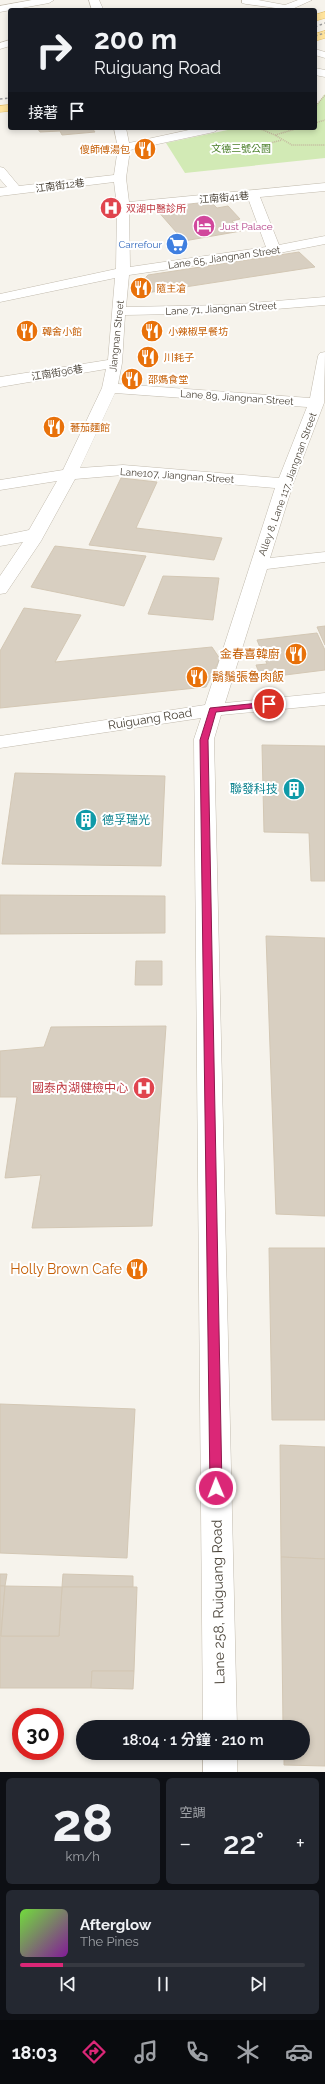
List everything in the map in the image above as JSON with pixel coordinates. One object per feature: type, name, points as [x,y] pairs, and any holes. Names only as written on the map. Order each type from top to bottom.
[{"type":"street","points":[[0,9],[49,0]]},
{"type":"street","points":[[245,2],[286,8],[307,0]]},
{"type":"street","name":"Jiangnan Street","points":[[0,589],[36,534],[69,474],[110,388],[115,363],[118,311],[123,272],[123,206],[120,178],[124,148],[120,130]]},
{"type":"street","points":[[124,148],[205,130]]},
{"type":"street","points":[[0,171],[16,190]]},
{"type":"street","name":"江南街12巷","points":[[0,192],[120,178]]},
{"type":"street","name":"江南街41巷","points":[[123,206],[325,187]]},
{"type":"street","points":[[253,194],[274,250]]},
{"type":"street","name":"Lane 65, Jiangnan Street","points":[[0,298],[123,272],[274,250],[325,240]]},
{"type":"street","name":"Lane 71, Jiangnan Street","points":[[118,311],[227,309],[325,301]]},
{"type":"street","points":[[320,394],[325,356]]},
{"type":"street","name":"江南街96巷","points":[[0,382],[115,363]]},
{"type":"street","name":"Lane 89, Jiangnan Street","points":[[110,388],[320,394]]},
{"type":"street","name":"Alley 8, Lane 117, Jiangnan Street","points":[[212,710],[285,484],[320,394]]},
{"type":"street","name":"Lane107, Jiangnan Street","points":[[0,485],[69,474],[123,470],[285,484]]},
{"type":"street","points":[[0,540],[36,534]]},
{"type":"street","points":[[258,565],[325,557]]},
{"type":"street","name":"Ruiguang Road","points":[[0,742],[212,710],[325,699]]},
{"type":"street","name":"Lane 258, Ruiguang Road","points":[[212,710],[204,740],[220,1720]]},
{"type":"street","points":[[220,1760],[220,1772]]},
{"type":"path","points":[[317,105],[325,95]]},
{"type":"path","points":[[263,130],[292,145],[325,145]]},
{"type":"path","points":[[275,135],[292,130]]},
{"type":"path","points":[[214,149],[228,150],[256,147],[283,140]]},
{"type":"green space","name":"文德三號公園","points":[[325,94],[325,158],[185,173],[166,143],[228,130],[317,130],[317,104]]},
{"type":"building","points":[[38,130],[94,130],[95,132],[62,135],[60,131],[40,132]]},
{"type":"building","name":"Just Palace","points":[[210,201],[217,208],[228,206],[240,219],[232,221],[241,231],[184,241],[156,209]]},
{"type":"building","points":[[299,252],[315,267],[146,293],[142,281],[148,275]]},
{"type":"building","points":[[121,478],[157,482],[136,528],[222,538],[214,560],[89,545]]},
{"type":"building","points":[[55,546],[146,556],[124,606],[31,587]]},
{"type":"building","points":[[163,576],[219,578],[213,620],[148,614]]},
{"type":"building","points":[[24,608],[81,615],[55,662],[212,647],[220,659],[206,687],[0,708],[0,651]]},
{"type":"building","points":[[325,626],[325,645],[317,627]]},
{"type":"building","points":[[317,633],[325,650],[325,670],[261,678],[256,665],[267,664],[257,640]]},
{"type":"building","name":"聯發科技","points":[[262,745],[325,746],[325,881],[311,881],[309,833],[264,832]]},
{"type":"building","name":"德孚瑞光","points":[[15,773],[165,776],[161,866],[2,864]]},
{"type":"building","points":[[0,895],[165,896],[165,933],[0,934]]},
{"type":"building","points":[[266,936],[325,938],[325,1216],[276,1214]]},
{"type":"building","points":[[136,961],[162,961],[162,985],[135,985]]},
{"type":"building","points":[[166,1026],[152,1226],[32,1228],[41,1175],[5,1178],[17,1097],[0,1097],[0,1051],[44,1047],[51,1027]]},
{"type":"building","points":[[269,1248],[325,1248],[325,1420],[272,1420]]},
{"type":"building","points":[[0,1404],[135,1409],[127,1558],[0,1553]]},
{"type":"building","points":[[280,1445],[325,1447],[325,1559],[281,1557]]},
{"type":"building","points":[[281,1557],[325,1559],[325,1766],[284,1765],[284,1760],[310,1760],[310,1720],[283,1720]]},
{"type":"building","points":[[0,1574],[7,1574],[5,1586],[0,1586]]},
{"type":"building","points":[[63,1574],[133,1576],[133,1587],[62,1587]]},
{"type":"building","points":[[0,1586],[5,1586],[1,1636],[59,1636],[62,1587],[137,1587],[134,1671],[92,1671],[91,1688],[0,1688]]},
{"type":"building","points":[[5,1586],[62,1587],[59,1636],[1,1636]]},
{"type":"building","points":[[92,1671],[134,1671],[133,1689],[91,1688]]},
{"type":"railway","points":[[317,26],[325,23]]},
{"type":"railway","points":[[317,35],[325,33]]},
{"type":"railway","points":[[0,99],[8,98]]},
{"type":"place","name":"傻師傅湯包","points":[[145,149]]},
{"type":"place","name":"双湖中醫診所","points":[[111,208]]},
{"type":"place","name":"Just Palace","points":[[204,226]]},
{"type":"place","name":"Carrefour","points":[[177,244]]},
{"type":"place","name":"隨主凔","points":[[141,288]]},
{"type":"place","name":"韓舍小館","points":[[27,331]]},
{"type":"place","name":"小辣椒早餐坊","points":[[152,331]]},
{"type":"place","name":"川耗子","points":[[148,357]]},
{"type":"place","name":"邵媽食堂","points":[[132,379]]},
{"type":"place","name":"蕃茄麵館","points":[[54,427]]},
{"type":"place","name":"金春喜韓廚","points":[[296,654]]},
{"type":"place","name":"鬍鬚張魯肉飯","points":[[197,677]]},
{"type":"place","name":"聯發科技","points":[[294,789]]},
{"type":"place","name":"德孚瑞光","points":[[86,820]]},
{"type":"place","name":"國泰內湖健檢中心","points":[[144,1088]]},
{"type":"place","name":"Holly Brown Cafe","points":[[137,1269]]},
{"type":"route","points":[[216,1488],[204,740],[212,710],[269,704]]}]
